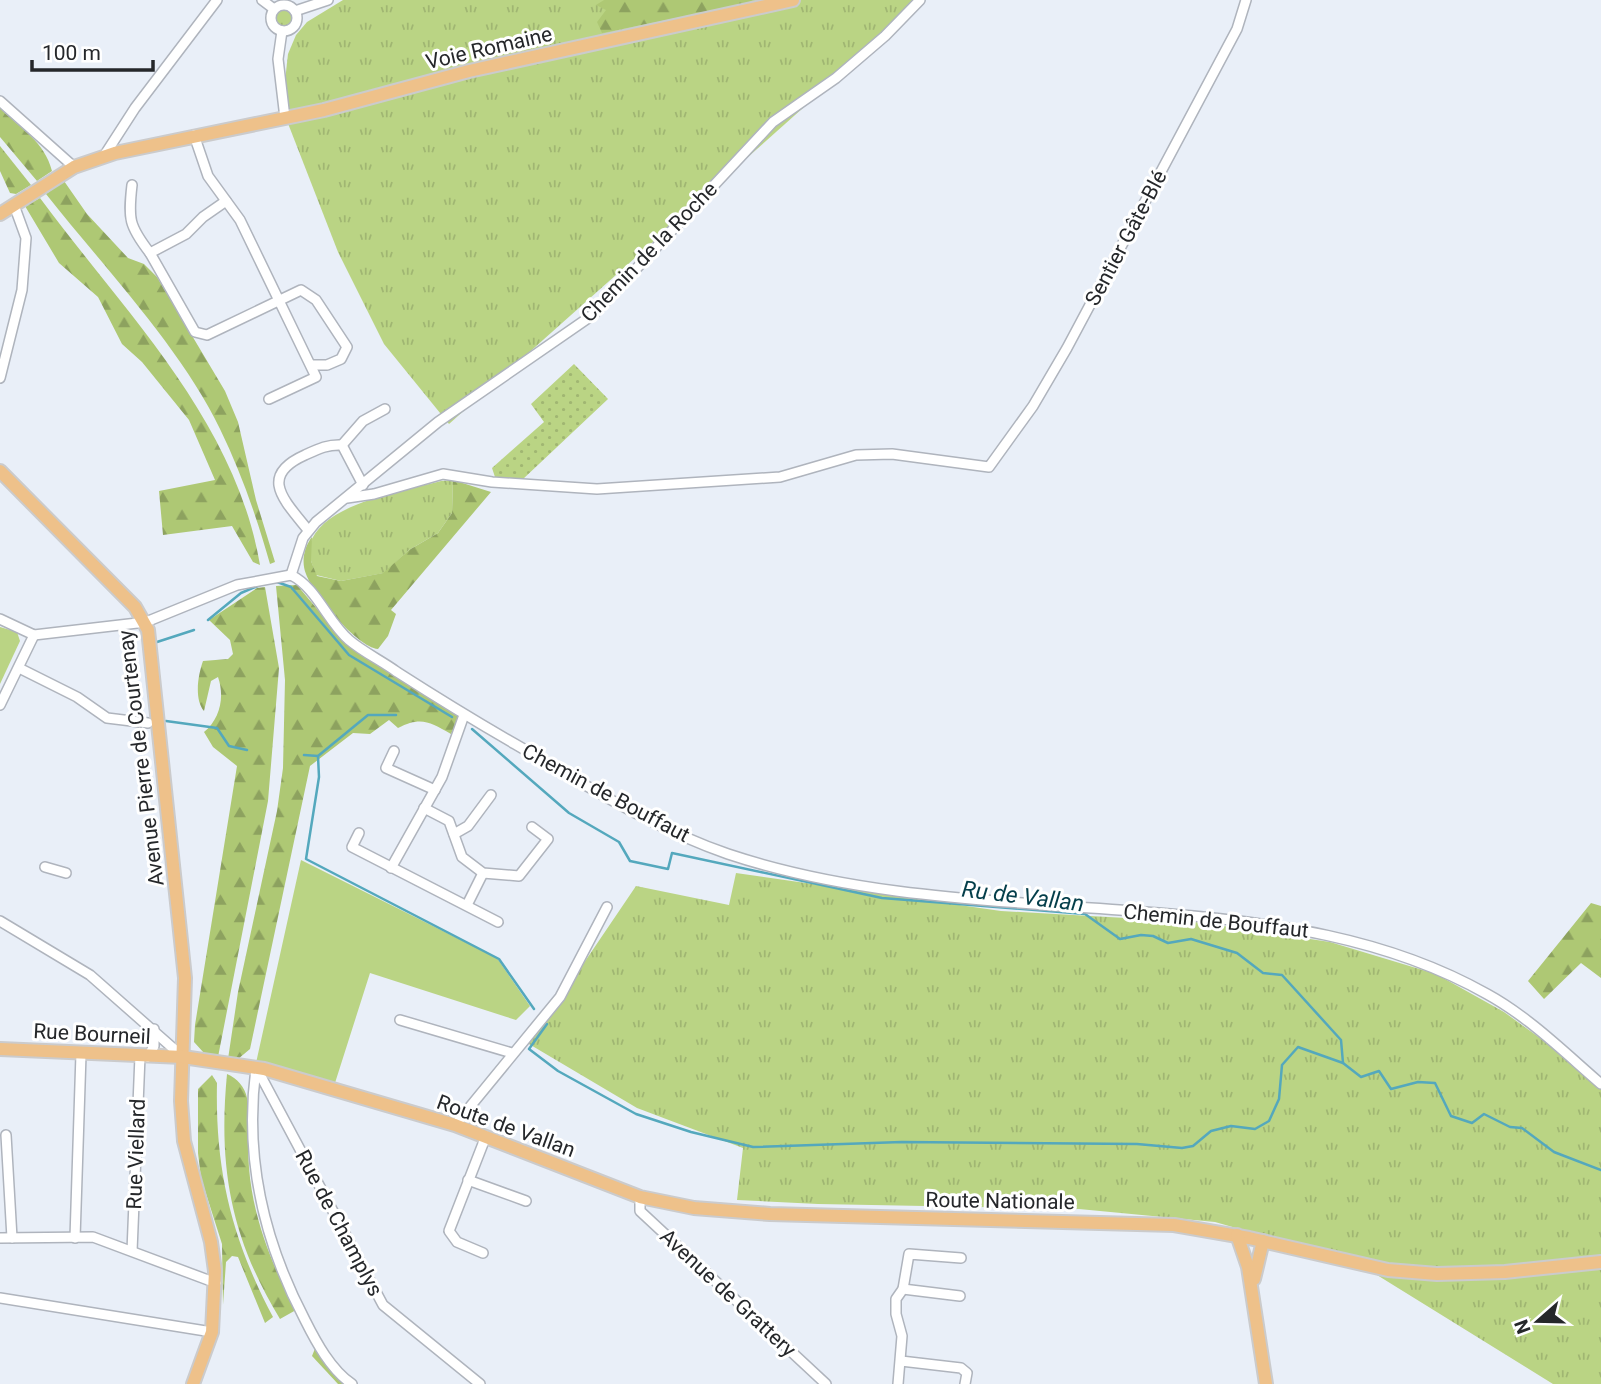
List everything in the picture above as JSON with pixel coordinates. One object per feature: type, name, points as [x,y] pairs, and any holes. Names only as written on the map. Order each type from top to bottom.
[{"type":"main road","name":"Voie Romaine","points":[[0,214],[74,167],[104,156],[348,104],[494,65],[793,0]]},
{"type":"main road","name":"Avenue Pierre de Courtenay","points":[[0,471],[107,578],[146,622],[185,978],[181,1101],[184,1141],[211,1242],[216,1283],[212,1332],[193,1384]]},
{"type":"main road","points":[[184,1036],[203,1061]]},
{"type":"main road","name":"Rue Bourneil","points":[[0,1049],[183,1057],[203,1061]]},
{"type":"main road","name":"Route de Vallan","points":[[203,1061],[260,1068],[455,1125],[640,1198],[734,1212]]},
{"type":"main road","name":"Route Nationale","points":[[734,1212],[1146,1223],[1237,1235],[1388,1270],[1437,1273],[1506,1272],[1601,1262]]},
{"type":"main road","points":[[1237,1235],[1245,1254],[1253,1289],[1266,1384]]},
{"type":"main road","points":[[1253,1289],[1263,1241]]},
{"type":"street","points":[[104,156],[135,108],[217,0]]},
{"type":"street","points":[[262,0],[274,9]]},
{"type":"street","points":[[295,12],[328,0]]},
{"type":"street","name":"Chemin de la Roche","points":[[291,575],[298,548],[308,530],[438,422],[594,314],[773,122],[836,78],[885,36],[920,0]]},
{"type":"street","name":"Sentier Gâte-Blé","points":[[347,498],[374,494],[443,474],[492,482],[597,489],[780,477],[856,455],[892,453],[989,467],[1033,406],[1067,348],[1237,29],[1246,0]]},
{"type":"street","points":[[274,9],[285,5],[295,12]]},
{"type":"street","points":[[274,9],[271,20],[282,32]]},
{"type":"street","points":[[282,32],[290,30],[296,24],[295,12]]},
{"type":"street","points":[[282,32],[278,59],[285,118]]},
{"type":"street","points":[[0,101],[74,167]]},
{"type":"street","points":[[194,135],[208,177],[240,220],[316,377],[269,399]]},
{"type":"street","points":[[132,185],[128,215],[133,230],[150,253],[195,332],[207,335],[301,290],[316,300],[347,346],[341,359],[327,365],[311,365]]},
{"type":"street","points":[[150,253],[186,234],[203,217],[226,201]]},
{"type":"street","points":[[0,378],[22,290],[26,238],[14,205]]},
{"type":"street","points":[[308,530],[285,501],[278,483],[280,470],[290,462],[327,445],[342,445],[363,421],[385,409]]},
{"type":"street","points":[[342,445],[363,485]]},
{"type":"street","points":[[0,619],[34,635],[146,622],[237,585],[291,575]]},
{"type":"street","name":"Chemin de Bouffaut","points":[[291,575],[305,585],[347,639],[462,722],[630,811],[707,846],[754,861],[897,892],[1277,925],[1316,931],[1430,967],[1491,996],[1520,1016],[1601,1084]]},
{"type":"street","points":[[0,705],[34,635]]},
{"type":"street","points":[[19,668],[77,697],[107,718],[148,723]]},
{"type":"street","points":[[391,868],[435,790],[462,722]]},
{"type":"street","points":[[394,751],[386,768],[435,790]]},
{"type":"street","points":[[454,834],[468,826],[491,795]]},
{"type":"street","points":[[425,808],[449,821],[462,857],[484,873],[519,876],[548,839],[532,827]]},
{"type":"street","points":[[359,834],[352,848],[498,922]]},
{"type":"street","points":[[45,867],[66,873]]},
{"type":"street","points":[[467,905],[484,873]]},
{"type":"street","points":[[455,1125],[560,997],[607,907]]},
{"type":"street","points":[[0,921],[90,975],[183,1057]]},
{"type":"street","points":[[400,1020],[512,1053]]},
{"type":"street","name":"Rue Viellard","points":[[132,1251],[144,1056],[154,1046],[154,1029]]},
{"type":"street","points":[[75,1238],[81,1054]]},
{"type":"street","points":[[260,1068],[253,1091],[255,1163],[263,1220],[281,1275],[313,1336],[338,1372],[352,1384]]},
{"type":"street","name":"Rue de Champlys","points":[[260,1068],[383,1305],[480,1384]]},
{"type":"street","points":[[6,1135],[12,1238]]},
{"type":"street","points":[[482,1253],[457,1242],[449,1231],[486,1136]]},
{"type":"street","points":[[468,1180],[526,1201]]},
{"type":"street","name":"Avenue de Grattery","points":[[640,1198],[640,1211],[826,1384]]},
{"type":"street","points":[[0,1238],[93,1237],[216,1283]]},
{"type":"street","points":[[898,1384],[901,1361],[896,1299],[903,1289],[908,1254],[961,1258]]},
{"type":"street","points":[[903,1289],[960,1296]]},
{"type":"street","points":[[0,1298],[212,1332]]},
{"type":"street","points":[[901,1361],[961,1368],[967,1373],[965,1384]]},
{"type":"green space","points":[[343,0],[924,0],[449,424],[384,344],[338,252],[282,108],[288,54],[296,35],[307,22]]},
{"type":"green space","points":[[604,0],[753,0],[745,4],[602,33],[597,22],[606,10],[596,5]]},
{"type":"green space","points":[[283,9],[290,12],[293,19],[290,26],[283,29],[276,26],[273,19],[276,12]]},
{"type":"green space","points":[[0,108],[31,136],[49,161],[52,171],[37,181],[0,137]]},
{"type":"green space","points":[[0,146],[31,185],[16,194],[10,193],[0,171]]},
{"type":"green space","points":[[64,181],[87,214],[128,258],[144,264],[157,277],[225,391],[238,422],[256,500],[275,562],[270,564],[242,478],[204,399],[140,308],[46,194]]},
{"type":"green space","points":[[40,198],[140,326],[202,415],[227,462],[247,512],[260,565],[253,562],[232,526],[163,535],[159,491],[215,480],[189,420],[142,362],[122,344],[98,297],[59,263],[25,206]]},
{"type":"green space","points":[[574,364],[608,399],[522,480],[495,477],[492,468],[544,422],[531,404]]},
{"type":"green space","points":[[453,480],[452,513],[438,533],[409,550],[384,573],[341,581],[316,575],[311,561],[310,544],[318,530],[331,518],[366,501]]},
{"type":"green space","points":[[453,480],[491,492],[391,610],[396,614],[388,636],[378,649],[369,646],[348,630],[310,583],[304,565],[307,545],[312,537],[311,561],[317,576],[341,581],[383,573],[409,550],[438,533],[452,513]]},
{"type":"green space","points":[[297,585],[344,641],[459,717],[451,734],[425,722],[413,722],[398,728],[389,720],[370,734],[353,733],[310,766],[250,1049],[238,1059],[228,1059],[238,992],[277,811],[283,768],[285,680],[276,586]]},
{"type":"green space","points":[[265,587],[279,668],[268,801],[218,1057],[204,1053],[194,1042],[195,1025],[237,766],[213,747],[204,732],[214,721],[220,707],[218,677],[211,681],[204,711],[199,700],[198,680],[203,661],[228,659],[233,654],[230,640],[209,620],[257,588]]},
{"type":"green space","points":[[0,627],[17,632],[20,641],[0,684]]},
{"type":"green space","points":[[301,860],[497,958],[530,1006],[516,1020],[370,973],[335,1083],[256,1063]]},
{"type":"green space","points":[[736,873],[1001,911],[1196,922],[1330,942],[1436,974],[1504,1012],[1601,1082],[1601,1384],[1553,1384],[1356,1262],[1215,1222],[1079,1209],[737,1200],[743,1148],[637,1108],[529,1044],[636,886],[729,905]]},
{"type":"green space","points":[[1591,903],[1601,906],[1601,978],[1581,963],[1544,999],[1528,981]]},
{"type":"green space","points":[[227,1074],[240,1083],[246,1094],[249,1115],[249,1168],[259,1223],[279,1276],[296,1310],[280,1319],[250,1260],[232,1201],[225,1141]]},
{"type":"green space","points":[[212,1075],[217,1083],[219,1146],[229,1204],[247,1260],[273,1317],[265,1323],[238,1257],[232,1256],[226,1262],[223,1305],[222,1244],[201,1178],[198,1153],[198,1089]]},
{"type":"green space","points":[[316,1346],[345,1384],[338,1384],[312,1356]]},
{"type":"waterway","name":"Ru de Vallan","points":[[277,582],[291,587],[349,655],[452,717]]},
{"type":"waterway","name":"Ru de Vallan","points":[[208,620],[241,593],[260,585]]},
{"type":"waterway","name":"Ru de Vallan","points":[[157,642],[194,630]]},
{"type":"waterway","points":[[304,755],[318,756],[368,715],[396,715]]},
{"type":"waterway","points":[[166,721],[217,728],[229,746],[247,750]]},
{"type":"waterway","name":"Ru de Vallan","points":[[472,729],[569,813],[619,842],[630,861],[668,869],[672,853],[882,898],[1085,914],[1120,939],[1141,935],[1153,936],[1168,943],[1191,939],[1237,953],[1263,973],[1282,975],[1341,1040],[1343,1063],[1361,1077],[1379,1071],[1391,1089],[1418,1082],[1435,1083],[1451,1116],[1472,1123],[1484,1114],[1510,1127],[1522,1128],[1554,1152],[1601,1170]]},
{"type":"waterway","points":[[318,756],[319,777],[306,859],[499,959],[534,1009]]},
{"type":"waterway","points":[[547,1024],[529,1049],[558,1071],[636,1114],[691,1132],[753,1147],[902,1142],[1137,1144],[1182,1148],[1193,1146],[1211,1131],[1231,1126],[1255,1129],[1269,1121],[1279,1099],[1282,1065],[1298,1047],[1343,1063]]}]
